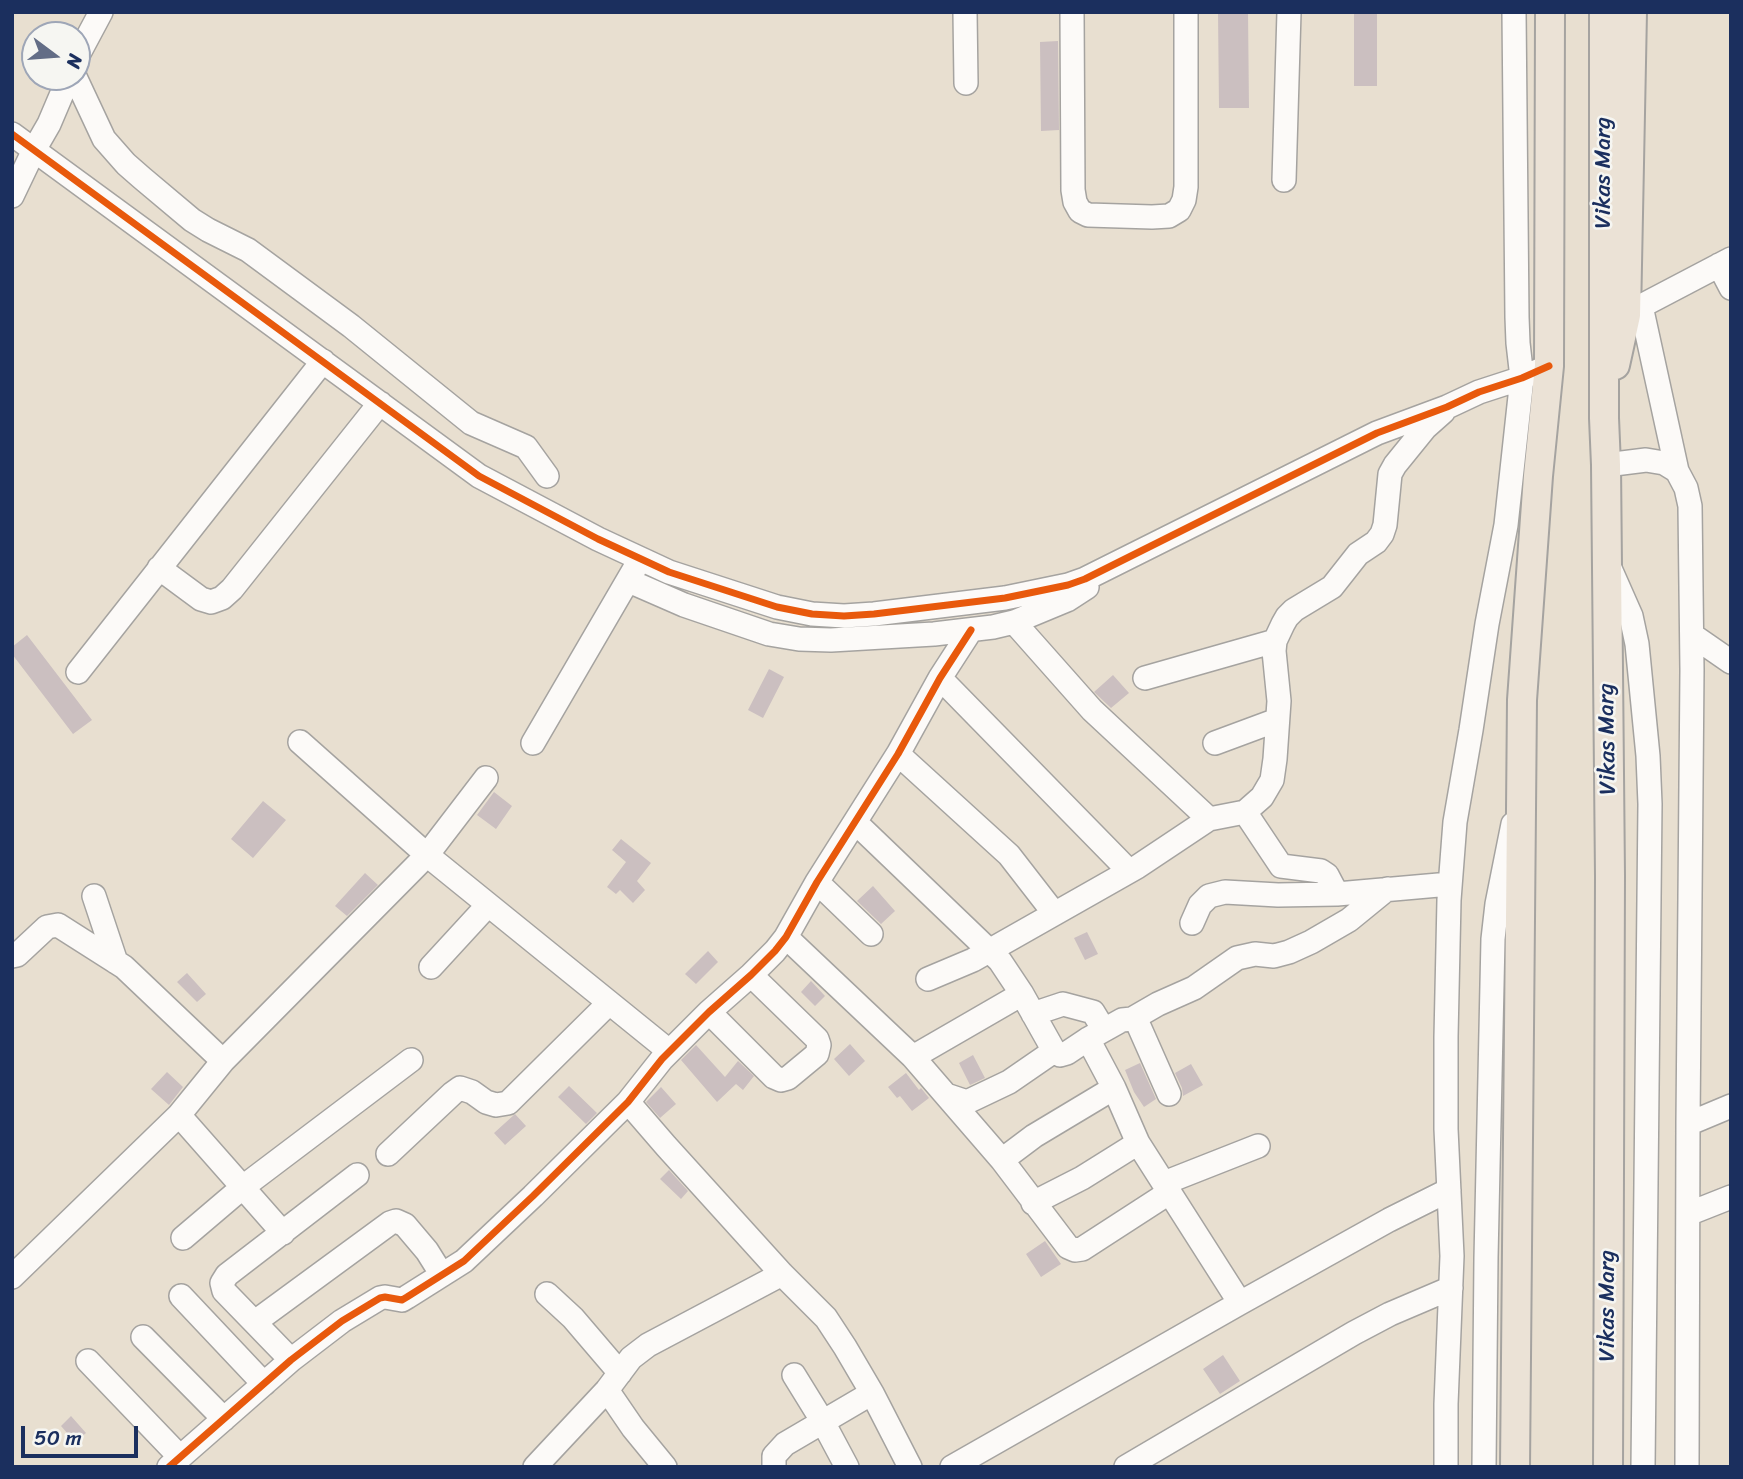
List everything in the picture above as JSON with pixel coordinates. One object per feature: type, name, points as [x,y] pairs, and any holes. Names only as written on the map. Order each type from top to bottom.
[{"type":"main road","points":[[1515,1467],[1523,686],[1549,366],[1550,12]]},
{"type":"main road","points":[[1550,59],[1566,12]]},
{"type":"main road","name":"Vikas Marg","points":[[1604,12],[1604,418],[1610,876],[1608,1467]]},
{"type":"main road","points":[[1604,418],[1633,310],[1632,12]]},
{"type":"street","points":[[91,31],[101,12]]},
{"type":"street","points":[[965,12],[966,83]]},
{"type":"street","points":[[1072,12],[1075,202],[1080,211],[1088,215],[1152,217],[1170,216],[1179,210],[1184,200],[1186,12]]},
{"type":"street","points":[[1284,180],[1289,12]]},
{"type":"street","points":[[1446,1467],[1452,1256],[1446,1129],[1450,884],[1455,822],[1506,525],[1522,378],[1517,317],[1514,12]]},
{"type":"street","points":[[12,196],[63,91]]},
{"type":"street","points":[[81,91],[100,133],[111,149],[192,220],[248,250],[351,326],[471,423],[526,447],[547,476]]},
{"type":"street","points":[[12,134],[479,476],[597,539],[669,572],[777,607],[811,614],[874,614],[1005,598],[1068,585],[1149,548],[1377,433],[1549,366]]},
{"type":"street","points":[[1687,1467],[1692,635],[1690,506],[1686,488],[1677,471],[1633,310],[1725,262],[1731,288]]},
{"type":"street","points":[[78,672],[323,361]]},
{"type":"street","points":[[159,568],[201,599],[211,602],[222,598],[232,589],[380,403]]},
{"type":"street","points":[[928,979],[973,960],[1129,871],[1209,819],[1245,812],[1262,797],[1272,780],[1278,720],[1275,641],[1287,617],[1332,587],[1358,554],[1376,542],[1382,534],[1390,474],[1425,428],[1447,407]]},
{"type":"street","points":[[1606,465],[1646,460],[1664,463],[1677,471]]},
{"type":"street","points":[[629,581],[684,605],[769,634],[831,640],[934,634],[1014,622],[1067,600],[1149,548]]},
{"type":"street","points":[[533,743],[629,581],[639,558]]},
{"type":"street","points":[[1607,562],[1631,616],[1637,644],[1650,804],[1643,1467]]},
{"type":"street","points":[[1014,622],[1092,710],[1209,819]]},
{"type":"street","points":[[88,1361],[174,1462],[291,1360],[359,1309],[380,1298],[402,1300],[464,1261],[628,1102],[669,1051],[775,951],[898,754],[940,678],[971,630]]},
{"type":"street","points":[[1692,635],[1731,662]]},
{"type":"street","points":[[1145,678],[1275,641]]},
{"type":"street","points":[[940,678],[1129,871]]},
{"type":"street","points":[[1215,743],[1278,720]]},
{"type":"street","points":[[300,742],[427,855],[669,1051]]},
{"type":"street","points":[[898,754],[1009,855],[1054,913]]},
{"type":"street","points":[[12,1277],[179,1115],[223,1061],[427,855],[486,778]]},
{"type":"street","points":[[1484,1467],[1493,939],[1497,904],[1522,778]]},
{"type":"street","points":[[1245,812],[1282,866],[1321,871],[1327,875],[1337,894]]},
{"type":"street","points":[[855,822],[1000,961],[1054,1051],[1060,1055],[1122,1020],[1132,1019],[1194,988],[1237,958],[1255,954],[1274,956],[1311,942],[1349,920],[1387,890]]},
{"type":"street","points":[[817,882],[871,934]]},
{"type":"street","points":[[1192,923],[1200,905],[1209,896],[1225,891],[1278,895],[1337,894],[1450,884]]},
{"type":"street","points":[[94,896],[116,962]]},
{"type":"street","points":[[431,967],[488,905]]},
{"type":"street","points":[[12,956],[17,955],[47,927],[58,925],[134,976],[223,1061]]},
{"type":"street","points":[[786,936],[914,1057],[1002,1160],[1068,1247],[1082,1249],[1167,1187],[1258,1146]]},
{"type":"street","points":[[709,1012],[774,1077],[781,1080],[789,1078],[817,1054],[817,1039],[751,975]]},
{"type":"street","points":[[914,1057],[1022,994]]},
{"type":"street","points":[[388,1154],[460,1088],[472,1091],[486,1102],[496,1105],[508,1103],[609,1003]]},
{"type":"street","points":[[1034,1014],[1063,1004],[1093,1013],[1096,1034],[1114,1088],[1138,1143],[1240,1303]]},
{"type":"street","points":[[1132,1019],[1139,1024],[1170,1094]]},
{"type":"street","points":[[946,1095],[967,1102],[1009,1082],[1054,1051]]},
{"type":"street","points":[[183,1238],[243,1187],[411,1060]]},
{"type":"street","points":[[1002,1160],[1034,1136],[1114,1088]]},
{"type":"street","points":[[628,1102],[782,1274],[826,1318],[872,1393],[910,1467]]},
{"type":"street","points":[[1688,1124],[1731,1106]]},
{"type":"street","points":[[179,1115],[283,1233]]},
{"type":"street","points":[[1033,1203],[1082,1178],[1138,1143]]},
{"type":"street","points":[[291,1360],[224,1291],[222,1283],[227,1275],[357,1175]]},
{"type":"street","points":[[952,1467],[1240,1303],[1449,1190]]},
{"type":"street","points":[[1688,1214],[1731,1197]]},
{"type":"street","points":[[255,1322],[396,1221],[405,1225],[427,1251],[442,1275]]},
{"type":"street","points":[[535,1467],[614,1382],[632,1358],[648,1345],[782,1274]]},
{"type":"street","points":[[1126,1467],[1354,1333],[1451,1288]]},
{"type":"street","points":[[547,1294],[580,1326],[614,1382],[633,1428],[665,1467]]},
{"type":"street","points":[[181,1296],[264,1384]]},
{"type":"street","points":[[143,1337],[224,1419]]},
{"type":"street","points":[[794,1375],[847,1467]]},
{"type":"street","points":[[774,1467],[774,1456],[785,1444],[872,1393]]},
{"type":"building","points":[[1218,12],[1248,12],[1249,108],[1219,108]]},
{"type":"building","points":[[1354,12],[1377,12],[1377,86],[1354,86]]},
{"type":"building","points":[[1058,41],[1059,130],[1041,131],[1040,42]]},
{"type":"building","points":[[27,635],[92,720],[73,734],[12,654],[12,647]]},
{"type":"building","points":[[769,669],[784,677],[763,718],[748,710]]},
{"type":"building","points":[[1113,675],[1129,693],[1111,708],[1094,692]]},
{"type":"building","points":[[494,792],[512,806],[496,829],[477,815]]},
{"type":"building","points":[[263,801],[286,820],[253,858],[231,839]]},
{"type":"building","points":[[621,839],[651,863],[637,881],[645,890],[633,903],[620,890],[616,894],[607,887],[626,862],[612,850]]},
{"type":"building","points":[[365,873],[378,885],[347,916],[335,906]]},
{"type":"building","points":[[873,886],[895,911],[881,924],[857,901]]},
{"type":"building","points":[[1087,932],[1098,954],[1085,960],[1074,938]]},
{"type":"building","points":[[708,951],[718,962],[696,984],[685,974]]},
{"type":"building","points":[[187,973],[206,994],[197,1002],[177,982]]},
{"type":"building","points":[[811,981],[825,996],[815,1006],[801,992]]},
{"type":"building","points":[[850,1044],[865,1061],[849,1076],[834,1059]]},
{"type":"building","points":[[696,1045],[725,1077],[738,1061],[754,1076],[743,1090],[736,1084],[717,1102],[681,1060]]},
{"type":"building","points":[[973,1055],[985,1078],[970,1085],[959,1063]]},
{"type":"building","points":[[1140,1063],[1156,1099],[1144,1107],[1125,1070]]},
{"type":"building","points":[[1191,1064],[1203,1085],[1183,1096],[1175,1073]]},
{"type":"building","points":[[167,1072],[183,1087],[169,1105],[151,1089]]},
{"type":"building","points":[[906,1073],[929,1098],[912,1111],[900,1096],[897,1098],[888,1087]]},
{"type":"building","points":[[569,1086],[597,1113],[586,1124],[558,1097]]},
{"type":"building","points":[[661,1087],[676,1104],[660,1118],[646,1102]]},
{"type":"building","points":[[515,1114],[526,1126],[505,1145],[494,1133]]},
{"type":"building","points":[[669,1170],[688,1191],[681,1199],[660,1179]]},
{"type":"building","points":[[1045,1241],[1061,1264],[1041,1277],[1026,1254]]},
{"type":"building","points":[[1223,1355],[1240,1381],[1220,1394],[1203,1369]]},
{"type":"building","points":[[71,1416],[86,1433],[75,1442],[61,1426]]},
{"type":"cycle path","points":[[12,134],[479,476],[598,539],[669,572],[777,607],[812,614],[874,614],[1005,598],[1068,585],[1085,579],[1377,433],[1549,366]]},
{"type":"cycle path","points":[[169,1467],[291,1360],[342,1321],[380,1298],[402,1300],[464,1261],[628,1102],[662,1059],[709,1012],[775,951],[898,754],[940,678],[971,630]]}]
